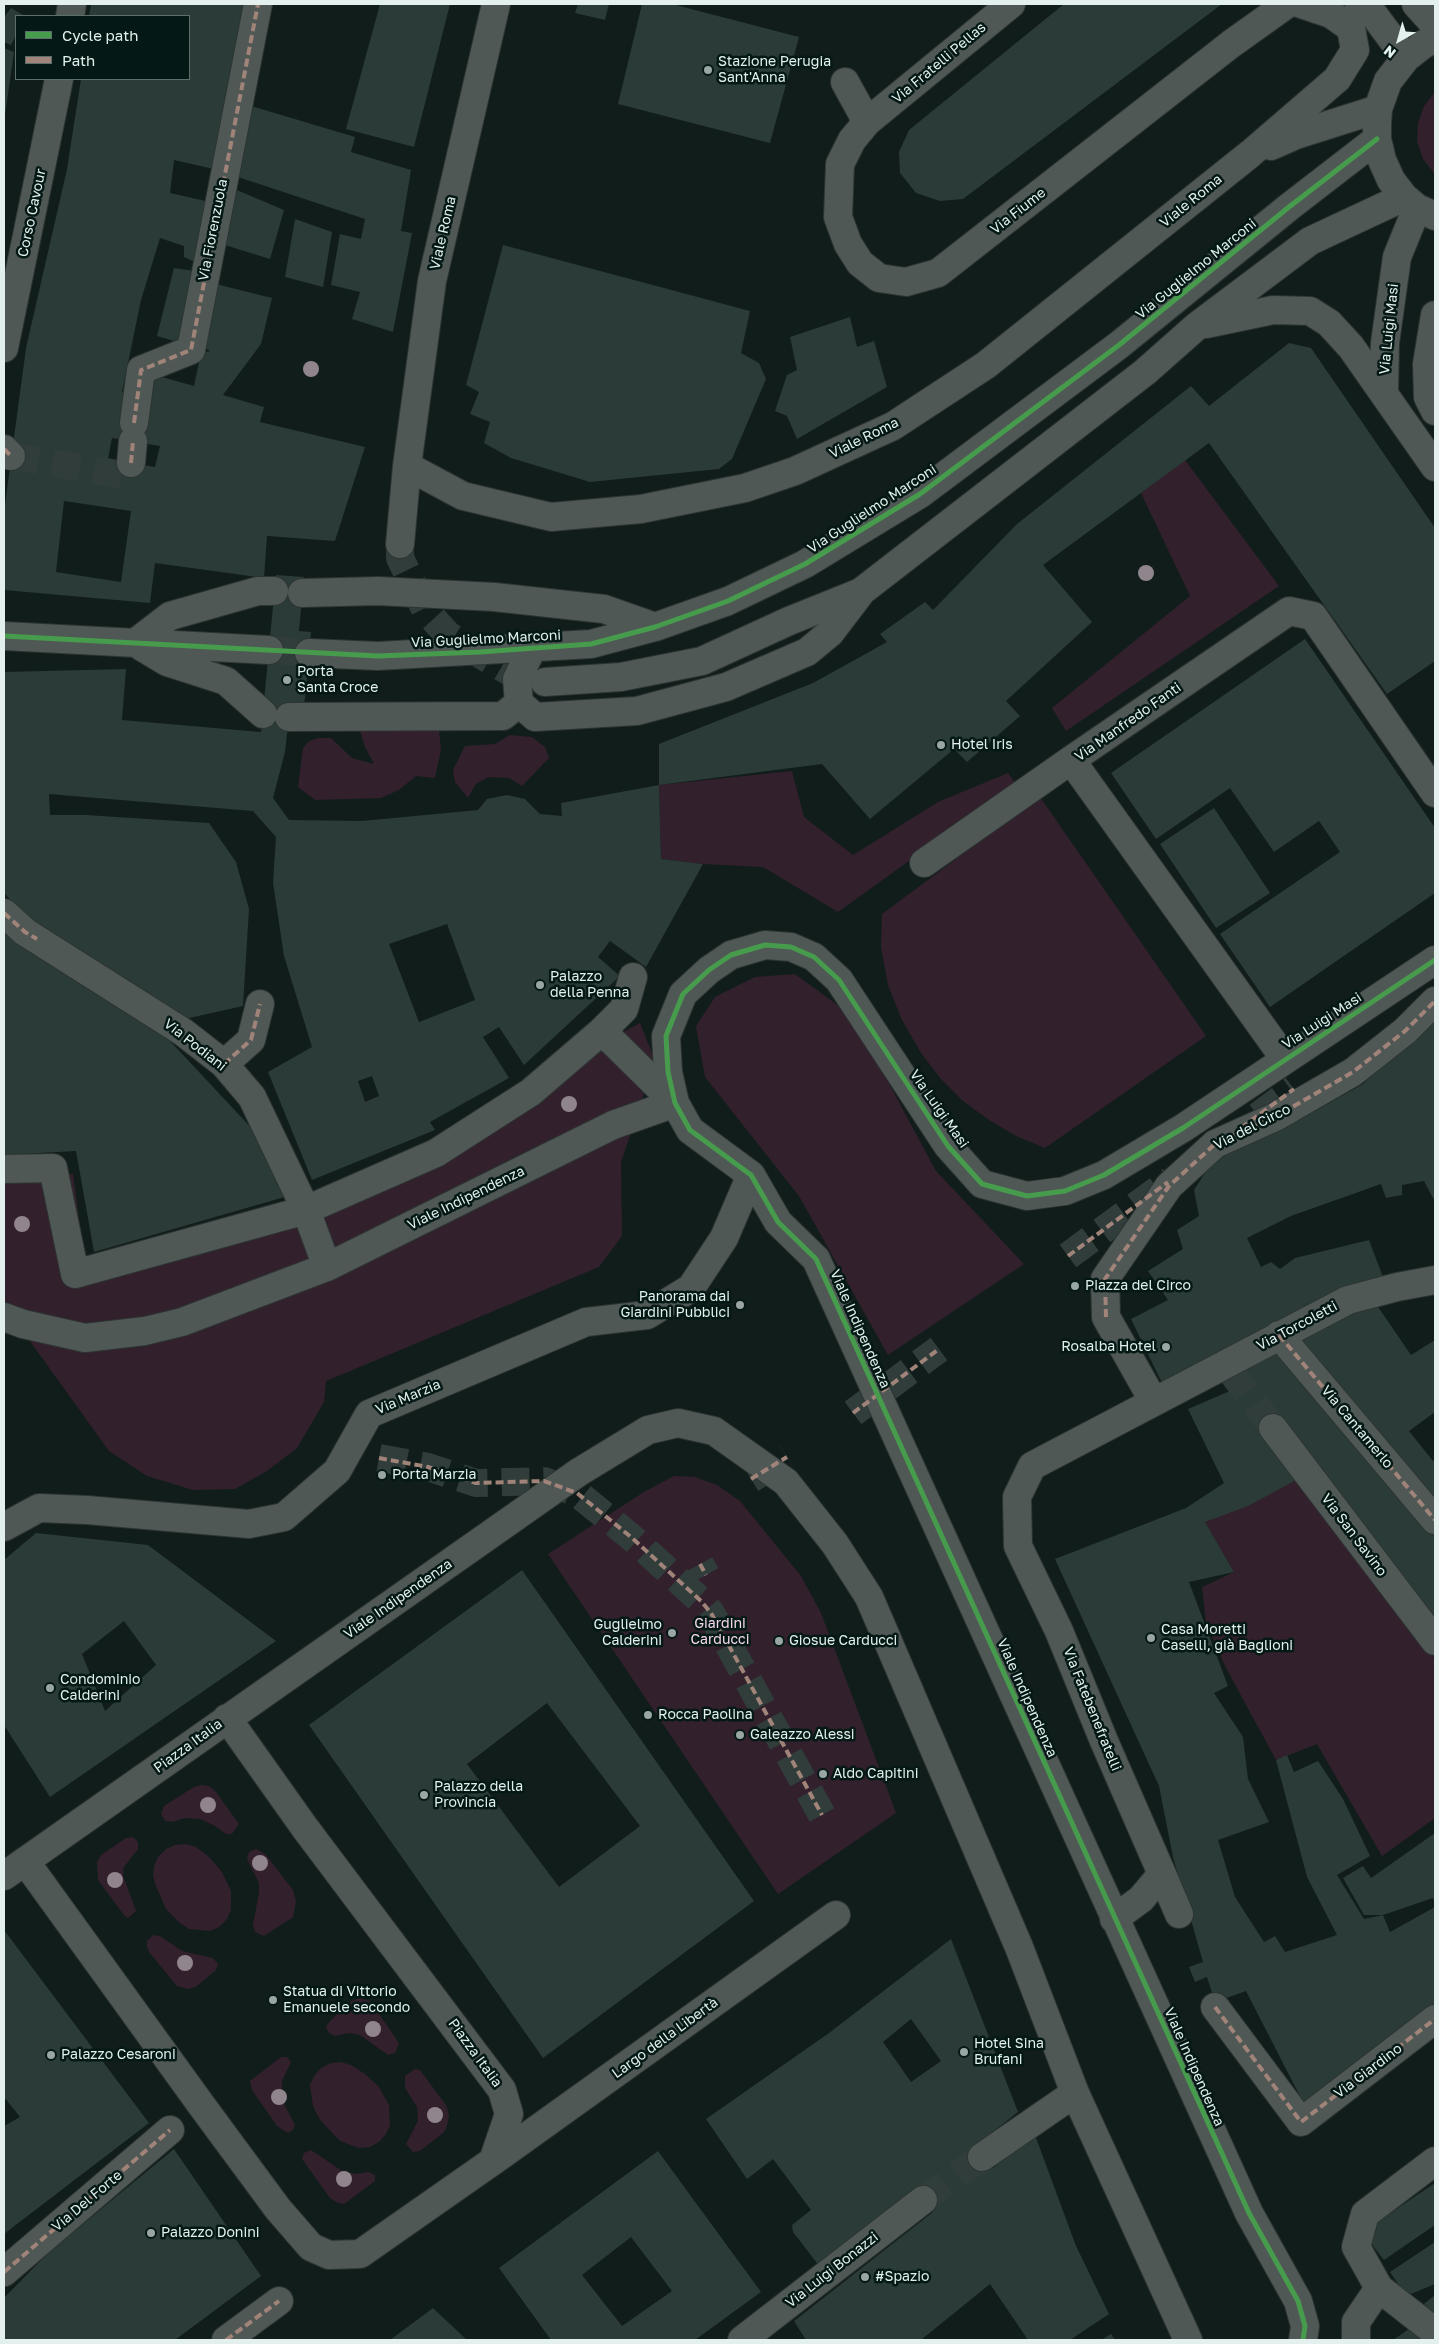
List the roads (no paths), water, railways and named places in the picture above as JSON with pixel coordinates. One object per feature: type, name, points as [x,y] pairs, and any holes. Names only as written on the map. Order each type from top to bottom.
[{"type":"street","name":"Via Fiorenzuola","points":[[133,443],[141,370],[191,350],[258,4]]},
{"type":"street","name":"Viale Roma","points":[[400,544],[407,466],[432,281],[496,4]]},
{"type":"street","name":"Via Fratelli Pellas","points":[[867,122],[1011,4]]},
{"type":"street","name":"Via Fiume","points":[[867,122],[852,140],[840,164],[838,217],[848,244],[860,263],[879,278],[906,282],[938,273],[1231,44],[1287,4]]},
{"type":"street","name":"Viale Roma","points":[[407,466],[463,496],[551,517],[641,509],[745,488],[795,471],[893,426],[986,365],[1250,154],[1337,79],[1355,50],[1351,28],[1331,14],[1301,4]]},
{"type":"street","points":[[1359,4],[1374,16],[1406,58]]},
{"type":"street","points":[[1416,4],[1435,25]]},
{"type":"street","points":[[135,643],[167,662],[226,681],[276,716],[503,716],[518,703],[535,717],[637,711],[726,687],[807,652],[830,633],[862,591],[1145,372],[1197,326],[1310,241],[1419,207],[1391,180],[1382,160],[1377,139],[1378,109],[1388,82],[1406,58],[1424,44],[1435,39]]},
{"type":"street","name":"Corso Cavour","points":[[4,348],[59,80]]},
{"type":"street","points":[[845,82],[867,122]]},
{"type":"street","name":"Viale Roma","points":[[1250,154],[1296,135],[1378,109]]},
{"type":"street","name":"Via Guglielmo Marconi","points":[[309,653],[378,656],[532,649],[591,644],[655,627],[728,601],[805,564],[920,494],[1119,345],[1289,207],[1377,139]]},
{"type":"street","name":"Via Luigi Masi","points":[[1419,207],[1397,257],[1387,322],[1384,394],[1435,467]]},
{"type":"street","points":[[1197,326],[1273,310],[1310,311],[1329,323],[1351,347],[1384,394]]},
{"type":"street","points":[[1351,347],[1376,361],[1402,364],[1422,357],[1433,327]]},
{"type":"street","points":[[1433,327],[1426,364],[1428,397],[1435,411]]},
{"type":"street","points":[[135,643],[170,616],[258,591],[274,591]]},
{"type":"street","points":[[545,682],[621,678],[702,661],[789,621],[862,591]]},
{"type":"street","points":[[302,593],[378,592],[494,597],[604,609],[655,627]]},
{"type":"street","name":"Via Manfredo Fanti","points":[[1285,1059],[1071,760],[1289,611],[1313,616],[1435,793]]},
{"type":"street","points":[[4,636],[269,650]]},
{"type":"street","name":"Via Guglielmo Marconi","points":[[518,703],[517,679],[532,649]]},
{"type":"street","points":[[924,863],[1071,760]]},
{"type":"street","name":"Via Podiani","points":[[4,913],[37,939],[183,1032],[224,1064],[252,1097],[306,1210],[327,1267]]},
{"type":"street","name":"Via Luigi Masi","points":[[675,1103],[668,1072],[666,1036],[683,994],[709,970],[732,954],[765,945],[791,947],[814,957],[839,980],[948,1146],[982,1184],[1027,1196],[1066,1191],[1104,1175],[1183,1128],[1435,960]]},
{"type":"street","points":[[4,1169],[53,1168],[74,1274],[306,1210],[436,1153],[531,1092],[602,1031],[624,1009],[633,977]]},
{"type":"street","name":"Via del Circo","points":[[1161,1398],[1106,1317],[1105,1279],[1169,1186],[1215,1144],[1275,1117],[1353,1072],[1405,1031],[1435,1001]]},
{"type":"street","points":[[224,1064],[251,1040],[260,1004]]},
{"type":"street","points":[[602,1031],[675,1103]]},
{"type":"street","name":"Viale Indipendenza","points":[[4,1316],[23,1324],[85,1338],[145,1331],[182,1322],[327,1267],[613,1125],[675,1103],[690,1130],[752,1175],[778,1222],[816,1259],[1249,2213],[1298,2301],[1305,2326],[1303,2340]]},
{"type":"street","name":"Via Marzia","points":[[4,1527],[39,1508],[87,1510],[249,1524],[284,1517],[337,1471],[369,1414],[586,1322],[648,1315],[691,1288],[724,1238],[752,1175]]},
{"type":"street","name":"Via Torcoletti","points":[[1161,1398],[1228,1368],[1279,1335],[1348,1300],[1397,1287],[1435,1280]]},
{"type":"street","name":"Via Cantamerlo","points":[[1279,1335],[1435,1520]]},
{"type":"street","name":"Via Fatebenefratelli","points":[[1161,1398],[1032,1466],[1017,1497],[1018,1546],[1060,1631],[1104,1741],[1179,1914]]},
{"type":"street","name":"Viale Indipendenza","points":[[227,1718],[579,1472],[648,1430],[678,1423],[714,1431],[786,1482],[835,1544],[869,1597],[1019,1947],[1075,2093],[1188,2340]]},
{"type":"street","name":"Via San Savino","points":[[1273,1428],[1435,1641]]},
{"type":"street","name":"Piazza Italia","points":[[227,1718],[305,1828],[502,2090],[509,2114],[493,2161],[360,2254],[329,2255],[311,2247],[278,2209],[219,2129],[14,1868],[138,1783],[227,1718]]},
{"type":"street","points":[[1114,1919],[1141,1899],[1162,1874]]},
{"type":"street","name":"Largo della Libertà","points":[[493,2161],[836,1915]]},
{"type":"street","name":"Via Giardino","points":[[1215,2007],[1301,2122],[1435,2020]]},
{"type":"street","points":[[982,2157],[1075,2093]]},
{"type":"street","name":"Via Del Forte","points":[[4,2272],[170,2130]]},
{"type":"street","points":[[1435,2161],[1365,2214],[1356,2247],[1379,2288],[1435,2332]]},
{"type":"street","name":"Via Luigi Bonazzi","points":[[742,2340],[923,2200]]},
{"type":"street","points":[[1356,2340],[1356,2322],[1379,2288]]},
{"type":"street","points":[[226,2340],[279,2301]]},
{"type":"tunnel","points":[[11,456],[128,476],[131,463]]},
{"type":"tunnel","points":[[400,544],[400,558],[426,611],[448,635],[523,680],[541,682]]},
{"type":"tunnel","points":[[269,650],[309,653]]},
{"type":"tunnel","points":[[1258,1116],[1294,1089]]},
{"type":"tunnel","points":[[1068,1256],[1171,1180]]},
{"type":"tunnel","points":[[853,1413],[939,1349]]},
{"type":"tunnel","points":[[1230,1370],[1273,1428]]},
{"type":"tunnel","points":[[751,1479],[787,1457]]},
{"type":"tunnel","points":[[379,1458],[428,1467],[476,1483],[544,1481],[577,1493],[631,1537],[701,1601],[711,1613],[822,1815]]},
{"type":"tunnel","points":[[700,1564],[706,1575]]},
{"type":"tunnel","points":[[923,2200],[982,2157]]},
{"type":"place","name":"Stazione Perugia Sant'Anna","points":[[708,70]]},
{"type":"place","name":"Porta Santa Croce","points":[[287,680]]},
{"type":"place","name":"Hotel Iris","points":[[941,745]]},
{"type":"place","name":"Palazzo della Penna","points":[[540,985]]},
{"type":"place","name":"Piazza del Circo","points":[[1075,1286]]},
{"type":"place","name":"Panorama dai Giardini Pubblici","points":[[740,1305]]},
{"type":"place","name":"Rosalba Hotel","points":[[1166,1347]]},
{"type":"place","name":"Porta Marzia","points":[[382,1475]]},
{"type":"place","name":"Guglielmo Calderini","points":[[672,1633]]},
{"type":"place","name":"Casa Moretti Caselli, già Baglioni","points":[[1151,1638]]},
{"type":"place","name":"Giosue Carducci","points":[[779,1641]]},
{"type":"place","name":"Condominio Calderini","points":[[50,1688]]},
{"type":"place","name":"Rocca Paolina","points":[[648,1715]]},
{"type":"place","name":"Galeazzo Alessi","points":[[740,1735]]},
{"type":"place","name":"Aldo Capitini","points":[[823,1774]]},
{"type":"place","name":"Palazzo della Provincia","points":[[424,1795]]},
{"type":"place","name":"Statua di Vittorio Emanuele secondo","points":[[273,2000]]},
{"type":"place","name":"Hotel Sina Brufani","points":[[964,2052]]},
{"type":"place","name":"Palazzo Cesaroni","points":[[51,2055]]},
{"type":"place","name":"Palazzo Donini","points":[[151,2233]]},
{"type":"place","name":"#Spazio","points":[[865,2277]]},
{"type":"park label","name":"Giardini Carducci","points":[[720,1632]]}]
